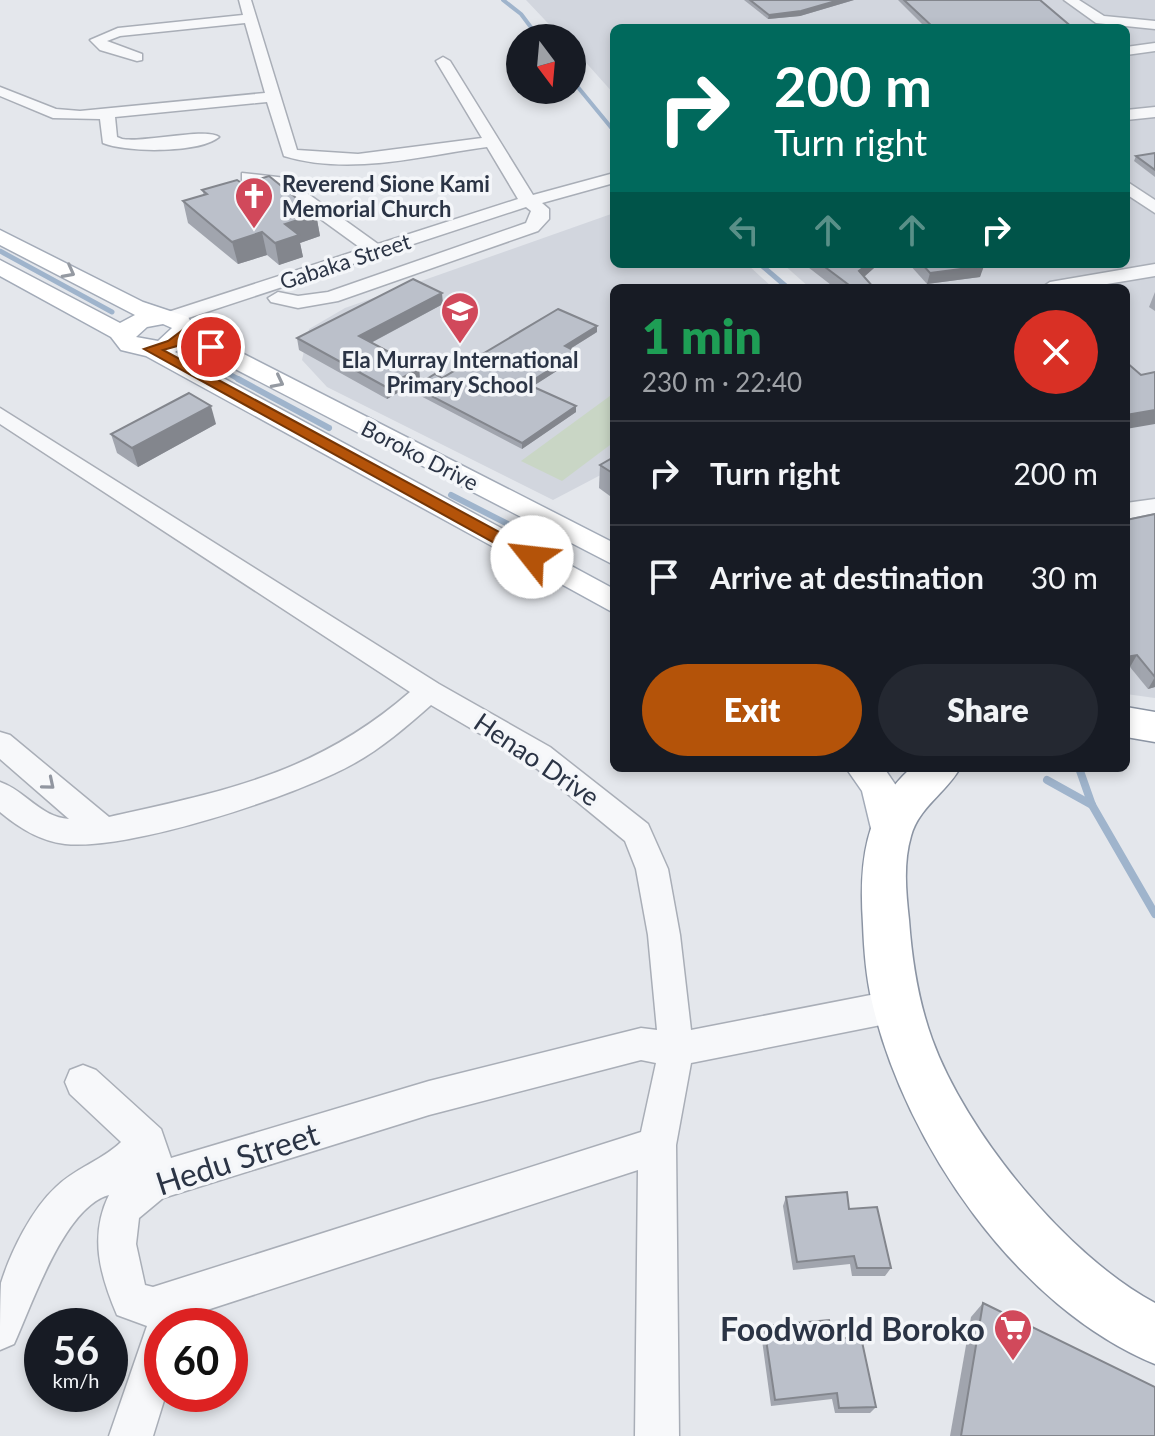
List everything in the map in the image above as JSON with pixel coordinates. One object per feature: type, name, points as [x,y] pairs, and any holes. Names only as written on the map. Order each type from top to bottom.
[{"type":"highway","points":[[1130,723],[1155,727]]},
{"type":"highway","points":[[934,772],[921,783],[887,830],[883,886],[896,1006],[925,1078],[959,1145],[1029,1237],[1101,1304],[1155,1335]]},
{"type":"main road","name":"Boroko Drive","points":[[0,236],[135,307],[175,324],[610,553]]},
{"type":"main road","points":[[0,267],[123,334],[142,321],[175,324],[172,343],[151,349]]},
{"type":"main road","name":"Boroko Drive","points":[[123,334],[123,339],[133,347],[151,349],[610,600]]},
{"type":"main road","points":[[867,772],[879,787],[887,830]]},
{"type":"street","points":[[245,0],[290,153],[303,159],[338,160],[492,141]]},
{"type":"street","points":[[1070,0],[1101,20],[1155,25]]},
{"type":"street","points":[[137,57],[105,47],[97,40],[118,32],[251,18]]},
{"type":"street","points":[[1130,50],[1155,47]]},
{"type":"street","points":[[443,61],[534,205]]},
{"type":"street","points":[[0,91],[65,115],[107,114],[273,97]]},
{"type":"street","points":[[0,108],[22,100]]},
{"type":"street","points":[[1130,115],[1155,112]]},
{"type":"street","points":[[107,114],[109,140],[114,143],[146,144],[211,137]]},
{"type":"street","points":[[248,177],[280,182],[376,251]]},
{"type":"street","name":"Gabaka Street","points":[[175,324],[278,298],[610,179]]},
{"type":"street","points":[[1130,189],[1155,208]]},
{"type":"street","name":"Gabaka Street","points":[[175,324],[376,251],[534,205],[610,190]]},
{"type":"street","points":[[1073,284],[1155,270]]},
{"type":"street","name":"Henao Drive","points":[[0,414],[429,691],[540,755],[637,833],[652,869],[664,935],[676,1049],[657,1145],[657,1436]]},
{"type":"street","points":[[1130,510],[1155,506]]},
{"type":"street","points":[[0,794],[45,827],[72,835],[240,799],[329,764],[374,738],[429,691]]},
{"type":"street","points":[[0,743],[103,827]]},
{"type":"street","name":"Hedu Street","points":[[156,1308],[131,1301],[121,1276],[117,1222],[133,1193],[159,1180],[429,1098],[641,1044],[676,1049],[896,1006]]},
{"type":"street","points":[[83,1082],[148,1142],[159,1180]]},
{"type":"street","points":[[0,1330],[43,1236],[67,1202],[94,1180],[114,1175],[148,1142]]},
{"type":"street","name":"Hedu Street","points":[[182,1308],[657,1145]]},
{"type":"street","points":[[131,1436],[144,1395]]},
{"type":"shaded area","points":[[526,0],[1155,0],[1155,698],[1130,695],[1130,284],[806,284],[788,268],[1130,268],[1130,24],[610,24],[610,90],[586,63],[586,24],[549,24]]},
{"type":"shaded area","name":"Ela Murray International Primary School","points":[[610,214],[610,268],[751,268],[769,284],[610,284],[610,470],[553,500],[327,387],[302,360],[309,329],[345,308]]},
{"type":"green space","points":[[610,396],[610,445],[562,481],[521,461]]},
{"type":"building","points":[[750,0],[839,0],[801,11],[769,15]]},
{"type":"building","points":[[904,0],[1040,0],[1068,24],[930,24]]},
{"type":"building","points":[[1155,153],[1155,170],[1136,156]]},
{"type":"building","points":[[269,176],[316,214],[285,224],[299,235],[275,243],[262,232],[232,242],[183,201],[207,194],[202,190],[237,180],[243,184]]},
{"type":"building","points":[[826,268],[863,268],[859,271],[870,284],[848,284]]},
{"type":"building","points":[[926,268],[969,268],[930,273]]},
{"type":"building","points":[[413,279],[442,293],[359,336],[419,368],[386,387],[297,338]]},
{"type":"building","points":[[558,309],[597,326],[565,346],[577,352],[527,384],[576,406],[522,443],[414,387],[435,374],[442,378]]},
{"type":"building","points":[[1130,365],[1141,375],[1155,372],[1155,410],[1130,414]]},
{"type":"building","points":[[189,393],[211,406],[132,448],[111,434]]},
{"type":"building","points":[[610,459],[610,471],[600,465]]},
{"type":"building","points":[[1155,514],[1155,677],[1137,655],[1130,656],[1130,519]]},
{"type":"building","points":[[847,1192],[849,1209],[877,1207],[891,1268],[857,1268],[854,1256],[797,1262],[786,1197]]},
{"type":"building","name":"Foodworld Boroko","points":[[983,1303],[1155,1387],[1155,1436],[961,1436]]},
{"type":"building","points":[[829,1320],[832,1339],[861,1337],[876,1407],[839,1408],[837,1393],[775,1400],[764,1326]]},
{"type":"waterway","points":[[503,0],[528,24]]},
{"type":"waterway","points":[[586,97],[610,126]]},
{"type":"waterway","points":[[0,251],[112,312]]},
{"type":"waterway","points":[[765,268],[783,284]]},
{"type":"waterway","points":[[196,356],[242,381]]},
{"type":"waterway","points":[[238,379],[329,428]]},
{"type":"waterway","points":[[451,495],[539,540]]},
{"type":"waterway","points":[[1080,772],[1092,805]]},
{"type":"waterway","points":[[1047,780],[1092,805]]},
{"type":"waterway","points":[[1092,805],[1155,914]]},
{"type":"place","name":"Reverend Sione Kami Memorial Church","points":[[254,230]]},
{"type":"place","name":"Ela Murray International Primary School","points":[[460,345]]},
{"type":"place","name":"Foodworld Boroko","points":[[1013,1362]]},
{"type":"route","points":[[211,347],[184,333],[172,343],[151,349],[532,557]]}]
